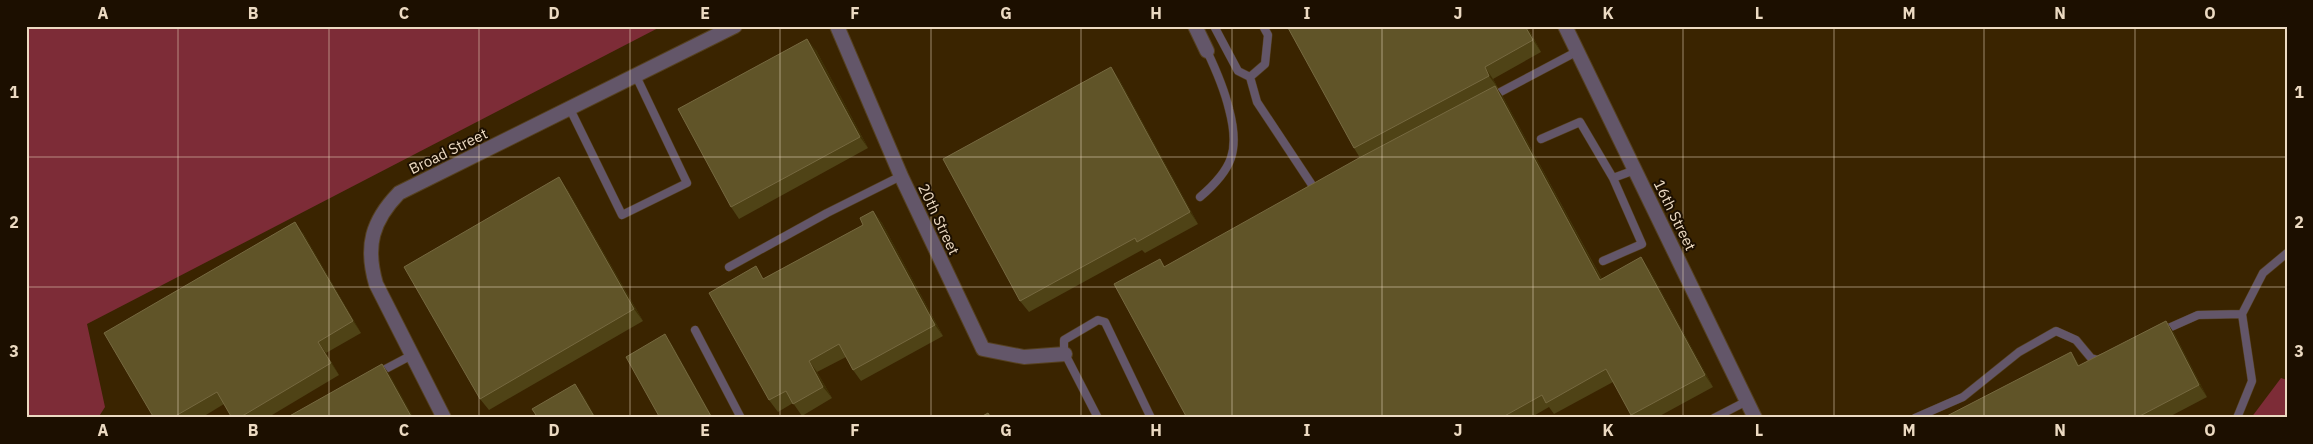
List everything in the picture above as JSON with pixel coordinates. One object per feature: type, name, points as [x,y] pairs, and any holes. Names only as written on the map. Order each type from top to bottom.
[{"type":"street","name":"Broad Street","points":[[444,418],[376,284],[371,268],[370,250],[372,234],[383,212],[399,193],[735,26]]},
{"type":"street","name":"20th Street","points":[[837,26],[901,176],[982,349],[1024,358],[1065,354]]},
{"type":"street","points":[[1195,26],[1207,51]]},
{"type":"street","name":"16th Street","points":[[1565,26],[1755,418]]},
{"type":"lane","points":[[1214,26],[1238,71],[1250,78],[1257,102],[1316,191],[1325,186]]},
{"type":"lane","points":[[1250,78],[1265,64],[1268,35],[1263,26]]},
{"type":"lane","points":[[1200,197],[1215,184],[1231,159],[1235,131],[1223,83],[1207,51]]},
{"type":"lane","points":[[1481,103],[1576,52]]},
{"type":"lane","points":[[570,109],[622,215],[687,183],[636,76]]},
{"type":"lane","points":[[1541,139],[1580,122],[1613,178],[1642,244],[1603,261]]},
{"type":"lane","points":[[1613,178],[1635,170]]},
{"type":"lane","points":[[729,267],[827,213],[901,176]]},
{"type":"lane","points":[[2237,418],[2252,381],[2242,314],[2263,273],[2287,253]]},
{"type":"lane","points":[[2152,336],[2198,316],[2242,314]]},
{"type":"lane","points":[[1098,418],[1065,354],[1064,340],[1098,320],[1105,322],[1152,418]]},
{"type":"lane","points":[[695,330],[741,418]]},
{"type":"lane","points":[[1915,418],[1963,397],[2019,352],[2056,331],[2076,340],[2091,358],[2098,360],[2107,356]]},
{"type":"lane","points":[[370,376],[412,355]]},
{"type":"lane","points":[[1714,418],[1747,401]]},
{"type":"shaded area","points":[[29,26],[662,26],[87,324],[105,407],[98,418],[26,418],[26,34]]},
{"type":"shaded area","points":[[2281,378],[2287,380],[2287,418],[2251,418]]},
{"type":"building","points":[[1287,26],[1525,26],[1533,40],[1485,67],[1489,76],[1354,148]]},
{"type":"building","points":[[807,39],[860,137],[731,207],[678,109]]},
{"type":"building","points":[[1111,67],[1190,212],[1137,242],[1135,238],[1020,301],[943,159]]},
{"type":"building","points":[[1495,86],[1600,280],[1641,257],[1705,375],[1631,415],[1606,369],[1546,403],[1542,395],[1501,418],[1187,418],[1114,284],[1160,259],[1164,267],[1359,158]]},
{"type":"building","points":[[559,177],[634,309],[480,399],[404,267]]},
{"type":"building","points":[[873,211],[935,325],[853,370],[839,344],[809,361],[823,387],[793,404],[786,391],[769,400],[709,293],[756,266],[763,279],[863,225],[860,218]]},
{"type":"building","points":[[295,222],[353,321],[318,342],[331,363],[239,418],[232,418],[217,392],[172,418],[154,418],[104,333]]},
{"type":"building","points":[[2166,321],[2199,385],[2136,418],[1943,418],[2071,352],[2078,366]]},
{"type":"building","points":[[665,334],[712,418],[660,418],[626,357]]},
{"type":"building","points":[[382,364],[412,418],[286,418]]},
{"type":"building","points":[[575,384],[595,418],[531,418],[536,415],[532,409]]},
{"type":"building","points":[[988,413],[991,418],[979,418]]}]
